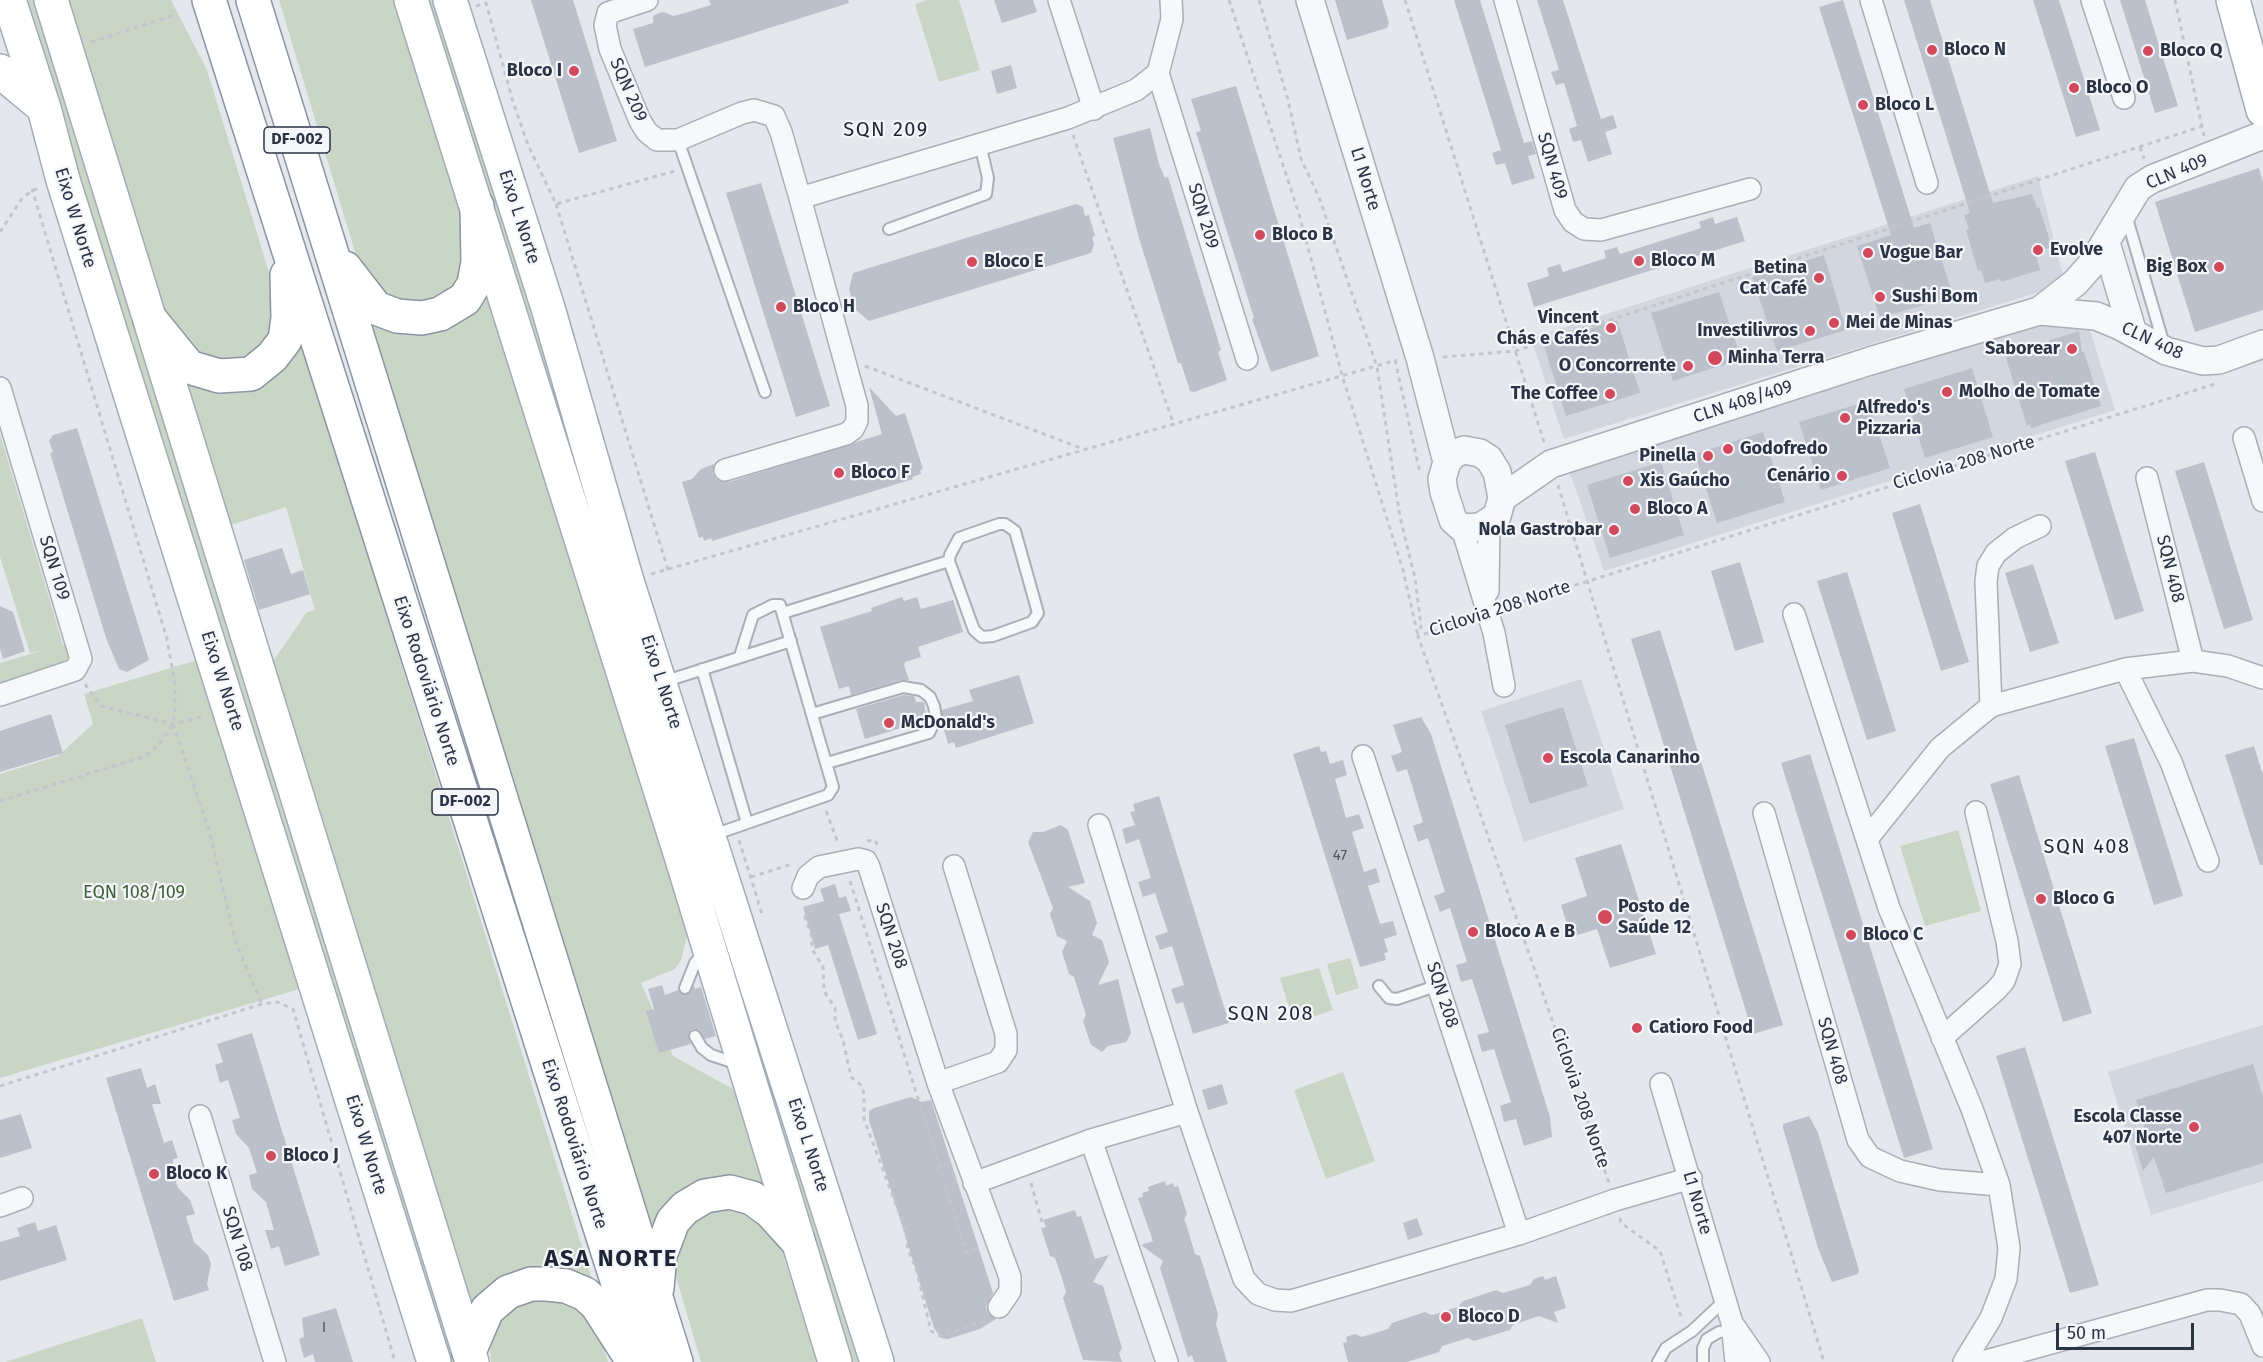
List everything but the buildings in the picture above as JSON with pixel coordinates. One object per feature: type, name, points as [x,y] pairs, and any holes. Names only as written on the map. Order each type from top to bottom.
[{"type":"main road","name":"Eixo W Norte","points":[[9,0],[44,108],[48,185],[230,707],[434,1362]]},
{"type":"main road","name":"Eixo W Norte","points":[[51,0],[470,1357]]},
{"type":"main road","name":"Eixo Rodoviário Norte","points":[[209,0],[643,1362]]},
{"type":"main road","name":"Eixo Rodoviário Norte","points":[[253,0],[676,1362]]},
{"type":"main road","points":[[263,32],[267,0]]},
{"type":"main road","name":"Eixo L Norte","points":[[411,0],[708,946],[835,1362]]},
{"type":"main road","points":[[179,7],[238,93]]},
{"type":"main road","name":"Eixo L Norte","points":[[452,7],[548,308],[627,581],[662,682],[877,1362]]},
{"type":"main road","points":[[2245,9],[2263,110]]},
{"type":"main road","points":[[0,70],[44,108]]},
{"type":"main road","points":[[330,248],[376,308],[397,316],[422,318],[440,314],[465,300],[474,284],[478,262],[477,206]]},
{"type":"main road","points":[[150,319],[189,367],[219,376],[251,374],[272,357],[285,340],[288,318],[287,243]]},
{"type":"main road","points":[[656,1295],[665,1235],[679,1213],[705,1196],[730,1192],[752,1198],[770,1211],[798,1242]]},
{"type":"main road","points":[[470,1357],[487,1310],[508,1292],[531,1284],[547,1284],[566,1287],[585,1294],[597,1305],[634,1362]]},
{"type":"street","name":"SQN 209","points":[[647,0],[606,6],[606,37],[640,121],[647,132],[657,140],[678,140]]},
{"type":"street","points":[[1059,0],[1094,109]]},
{"type":"street","points":[[800,198],[1068,118],[1136,90],[1158,73],[1172,19],[1171,0]]},
{"type":"street","name":"L1 Norte","points":[[1310,0],[1420,358],[1456,456]]},
{"type":"street","name":"SQN 409","points":[[1505,0],[1565,210],[1573,222],[1584,229],[1601,230],[1750,189]]},
{"type":"street","points":[[1871,0],[1927,183]]},
{"type":"street","points":[[2092,0],[2124,98]]},
{"type":"street","name":"SQN 209","points":[[1158,73],[1247,359]]},
{"type":"street","points":[[678,140],[754,110],[766,112],[777,122],[857,406],[857,421],[853,429],[833,439],[725,470]]},
{"type":"street","name":"CLN 409","points":[[2039,311],[2075,283],[2092,264],[2138,188],[2152,179],[2263,135]]},
{"type":"street","points":[[2106,243],[2133,333]]},
{"type":"street","name":"CLN 408","points":[[2039,311],[2096,316],[2166,351],[2203,361],[2219,360],[2263,344]]},
{"type":"street","name":"CLN 408/409","points":[[1503,498],[1551,465],[1870,361],[2039,311]]},
{"type":"street","name":"SQN 109","points":[[0,388],[81,659],[75,670]]},
{"type":"street","points":[[2244,438],[2263,501]]},
{"type":"street","points":[[1462,528],[1480,527],[1489,523],[1497,516],[1503,498],[1494,465],[1480,453],[1456,456],[1442,479],[1453,520],[1462,528],[1488,613],[1504,686]]},
{"type":"street","name":"CLN 408/409","points":[[1494,465],[1551,465]]},
{"type":"street","name":"SQN 408","points":[[2147,478],[2193,661]]},
{"type":"street","points":[[1488,613],[1489,523]]},
{"type":"street","points":[[1991,706],[1986,574],[1996,553],[2015,538],[2040,526]]},
{"type":"street","points":[[1794,614],[1889,908],[1999,1185],[2009,1248],[2006,1280],[1991,1318],[1964,1362]]},
{"type":"street","points":[[1867,839],[1940,748],[1991,706],[2126,669],[2193,661],[2228,666],[2263,678]]},
{"type":"street","points":[[2126,669],[2171,762],[2208,861]]},
{"type":"street","points":[[0,695],[75,670]]},
{"type":"street","name":"SQN 208","points":[[1363,756],[1519,1234]]},
{"type":"street","points":[[1942,1038],[1996,990],[2004,981],[2010,964],[2007,941],[1976,812]]},
{"type":"street","name":"SQN 408","points":[[1764,813],[1858,1140],[1870,1157],[1900,1170],[1940,1180],[1999,1185]]},
{"type":"street","points":[[1099,825],[1187,1112],[1244,1279],[1265,1297],[1291,1300],[1519,1234],[1615,1200],[1691,1178]]},
{"type":"street","name":"SQN 208","points":[[844,861],[858,859],[866,861],[869,867],[938,1083],[1011,1282],[1007,1298],[999,1307]]},
{"type":"street","points":[[803,888],[808,876],[819,867],[844,861]]},
{"type":"street","points":[[938,1083],[998,1062],[1006,1050],[1006,1034],[954,866]]},
{"type":"street","name":"L1 Norte","points":[[1661,1084],[1691,1178],[1725,1300],[1732,1327],[1736,1362]]},
{"type":"street","points":[[974,1183],[1091,1140],[1187,1112]]},
{"type":"street","name":"SQN 108","points":[[200,1116],[275,1362]]},
{"type":"street","points":[[1091,1140],[1167,1362]]},
{"type":"street","points":[[0,1206],[22,1198]]},
{"type":"street","points":[[1990,1361],[2207,1300],[2241,1304],[2250,1314],[2263,1346]]},
{"type":"street","name":"L1 Norte","points":[[1732,1327],[1760,1362]]},
{"type":"lane","points":[[678,140],[765,392]]},
{"type":"lane","points":[[889,229],[986,194],[988,178],[980,144]]},
{"type":"lane","points":[[2125,211],[2166,351]]},
{"type":"lane","points":[[999,524],[1010,526],[1015,531],[1038,606],[1036,618],[993,636],[979,636],[974,630],[949,561],[952,547],[959,538],[999,524]]},
{"type":"lane","points":[[783,613],[949,561]]},
{"type":"lane","points":[[711,836],[828,795],[833,783],[780,605],[773,604],[753,615],[740,656]]},
{"type":"lane","points":[[662,682],[791,641]]},
{"type":"lane","points":[[702,669],[747,824]]},
{"type":"lane","points":[[812,714],[903,687],[921,690],[930,697],[934,706],[936,718],[929,733],[827,763]]},
{"type":"lane","points":[[685,988],[695,963],[708,946]]},
{"type":"lane","points":[[1379,986],[1389,999],[1397,999],[1439,985]]},
{"type":"lane","points":[[695,1036],[711,1055],[745,1067]]},
{"type":"lane","points":[[1658,1362],[1665,1348],[1687,1335],[1725,1300]]},
{"type":"lane","points":[[1703,1362],[1703,1348],[1707,1339],[1732,1327]]},
{"type":"path","points":[[1229,0],[1299,214],[1342,375],[1403,570],[1418,636]]},
{"type":"path","points":[[1258,0],[1288,100],[1300,159],[1318,197],[1377,367],[1400,517],[1415,578],[1421,626],[1418,636]]},
{"type":"path","points":[[1405,0],[1588,581],[1604,641],[1824,1362]]},
{"type":"path","points":[[2175,0],[2208,158]]},
{"type":"path","points":[[452,7],[486,3],[513,102],[528,144],[556,204],[668,570]]},
{"type":"path","points":[[83,44],[179,7]]},
{"type":"path","points":[[1068,118],[1174,425]]},
{"type":"path","points":[[627,581],[1400,359],[1515,351],[2203,126]]},
{"type":"path","points":[[556,204],[688,167]]},
{"type":"path","points":[[0,232],[23,198],[48,185],[167,639],[176,684],[173,724],[209,830],[236,943],[262,1004]]},
{"type":"path","points":[[844,358],[1088,450]]},
{"type":"path","name":"Ciclovia 208 Norte","points":[[1687,1335],[1660,1251],[1621,1223],[1615,1200],[1418,636],[2217,384]]},
{"type":"path","points":[[75,670],[100,706],[173,724],[230,707]]},
{"type":"path","points":[[0,801],[143,757],[158,746],[173,724]]},
{"type":"path","points":[[816,814],[828,810],[966,1252],[997,1243]]},
{"type":"path","points":[[812,910],[805,916],[811,933],[812,950],[823,967],[824,992],[834,1004],[835,1021],[843,1040],[851,1077],[861,1086],[864,1094],[864,1119],[906,1231],[908,1250],[916,1268],[931,1331],[940,1336],[995,1318],[993,1310],[999,1307]]},
{"type":"path","points":[[0,1086],[262,1004],[277,1002],[292,1009],[395,1362]]},
{"type":"path","points":[[1025,1164],[1042,1222]]},
{"type":"shaded area","points":[[2038,176],[2065,284],[1564,439],[1531,338]]},
{"type":"shaded area","points":[[2061,318],[2087,321],[2115,410],[1604,571],[1569,470]]},
{"type":"shaded area","points":[[1581,679],[1624,809],[1524,842],[1481,711]]},
{"type":"shaded area","name":"Escola Classe 407 Norte","points":[[2263,1025],[2263,1181],[2151,1215],[2108,1072]]},
{"type":"green space","points":[[22,0],[37,0],[459,1362],[445,1362]]},
{"type":"green space","points":[[66,0],[171,0],[207,70],[274,289],[271,340],[242,362],[200,360],[170,327]]},
{"type":"green space","points":[[279,0],[397,0],[469,243],[459,282],[436,303],[391,302],[359,265]]},
{"type":"green space","points":[[425,0],[439,0],[863,1362],[848,1362]]},
{"type":"green space","points":[[927,0],[959,0],[980,70],[939,82],[915,4]]},
{"type":"green space","points":[[485,276],[691,921],[681,960],[675,969],[641,983],[673,1056],[742,1094],[778,1203],[755,1190],[653,1239],[362,307],[390,323]]},
{"type":"green space","points":[[296,324],[596,1292],[564,1273],[471,1329],[265,673],[307,612],[315,610],[286,507],[222,528],[171,364],[221,387]]},
{"type":"green space","points":[[0,434],[63,645],[73,642],[82,672],[0,697],[0,663],[41,651],[30,653],[0,557]]},
{"type":"green space","name":"EQN 108/109","points":[[204,658],[303,988],[0,1078],[0,774],[58,756],[93,724],[84,694]]},
{"type":"green space","points":[[1958,830],[1981,911],[1925,926],[1900,846]]},
{"type":"green space","points":[[1350,958],[1359,988],[1336,995],[1327,964]]},
{"type":"green space","points":[[1319,968],[1333,1010],[1294,1023],[1280,978]]},
{"type":"green space","points":[[1343,1072],[1375,1161],[1326,1179],[1294,1090]]},
{"type":"green space","points":[[711,1206],[748,1209],[779,1242],[817,1362],[701,1362],[673,1266],[673,1242]]},
{"type":"green space","points":[[565,1297],[597,1326],[608,1362],[491,1362],[490,1342],[497,1320],[519,1299]]},
{"type":"green space","points":[[142,1318],[156,1362],[5,1362]]},
{"type":"place","name":"Bloco N","points":[[1932,50]]},
{"type":"place","name":"Bloco Q","points":[[2148,51]]},
{"type":"place","name":"Bloco I","points":[[574,71]]},
{"type":"place","name":"Bloco O","points":[[2074,88]]},
{"type":"place","name":"Bloco L","points":[[1863,105]]},
{"type":"place","name":"Bloco B","points":[[1260,235]]},
{"type":"place","name":"Evolve","points":[[2038,250]]},
{"type":"place","name":"Vogue Bar","points":[[1868,253]]},
{"type":"place","name":"Bloco M","points":[[1639,261]]},
{"type":"place","name":"Bloco E","points":[[972,262]]},
{"type":"place","name":"Big Box","points":[[2219,267]]},
{"type":"place","name":"Betina Cat Café","points":[[1819,278]]},
{"type":"place","name":"Sushi Bom","points":[[1880,297]]},
{"type":"place","name":"Bloco H","points":[[781,307]]},
{"type":"place","name":"Mei de Minas","points":[[1834,323]]},
{"type":"place","name":"Vincent Chás e Cafés","points":[[1611,328]]},
{"type":"place","name":"Investilivros","points":[[1810,331]]},
{"type":"place","name":"Saborear","points":[[2072,349]]},
{"type":"place","name":"Minha Terra","points":[[1715,358]]},
{"type":"place","name":"O Concorrente","points":[[1688,366]]},
{"type":"place","name":"Molho de Tomate","points":[[1947,392]]},
{"type":"place","name":"The Coffee","points":[[1610,394]]},
{"type":"place","name":"Alfredo's Pizzaria","points":[[1845,418]]},
{"type":"place","name":"Godofredo","points":[[1728,449]]},
{"type":"place","name":"Pinella","points":[[1708,456]]},
{"type":"place","name":"Bloco F","points":[[839,473]]},
{"type":"place","name":"Cenário","points":[[1842,476]]},
{"type":"place","name":"Xis Gaúcho","points":[[1628,481]]},
{"type":"place","name":"Bloco A","points":[[1635,509]]},
{"type":"place","name":"Nola Gastrobar","points":[[1614,530]]},
{"type":"place","name":"McDonald's","points":[[889,723]]},
{"type":"place","name":"Escola Canarinho","points":[[1548,758]]},
{"type":"place","name":"Bloco G","points":[[2041,899]]},
{"type":"place","name":"Posto de Saúde 12","points":[[1605,917]]},
{"type":"place","name":"Bloco A e B","points":[[1473,932]]},
{"type":"place","name":"Bloco C","points":[[1851,935]]},
{"type":"place","name":"Catioro Food","points":[[1637,1028]]},
{"type":"place","name":"Escola Classe 407 Norte","points":[[2194,1127]]},
{"type":"place","name":"Bloco J","points":[[271,1156]]},
{"type":"place","name":"Bloco K","points":[[154,1174]]},
{"type":"place","name":"Bloco D","points":[[1446,1317]]},
{"type":"district","name":"SQN 209","points":[[886,130]]},
{"type":"district","name":"SQN 408","points":[[2087,847]]},
{"type":"district","name":"SQN 208","points":[[1271,1014]]},
{"type":"district","name":"ASA NORTE","points":[[611,1259]]}]
